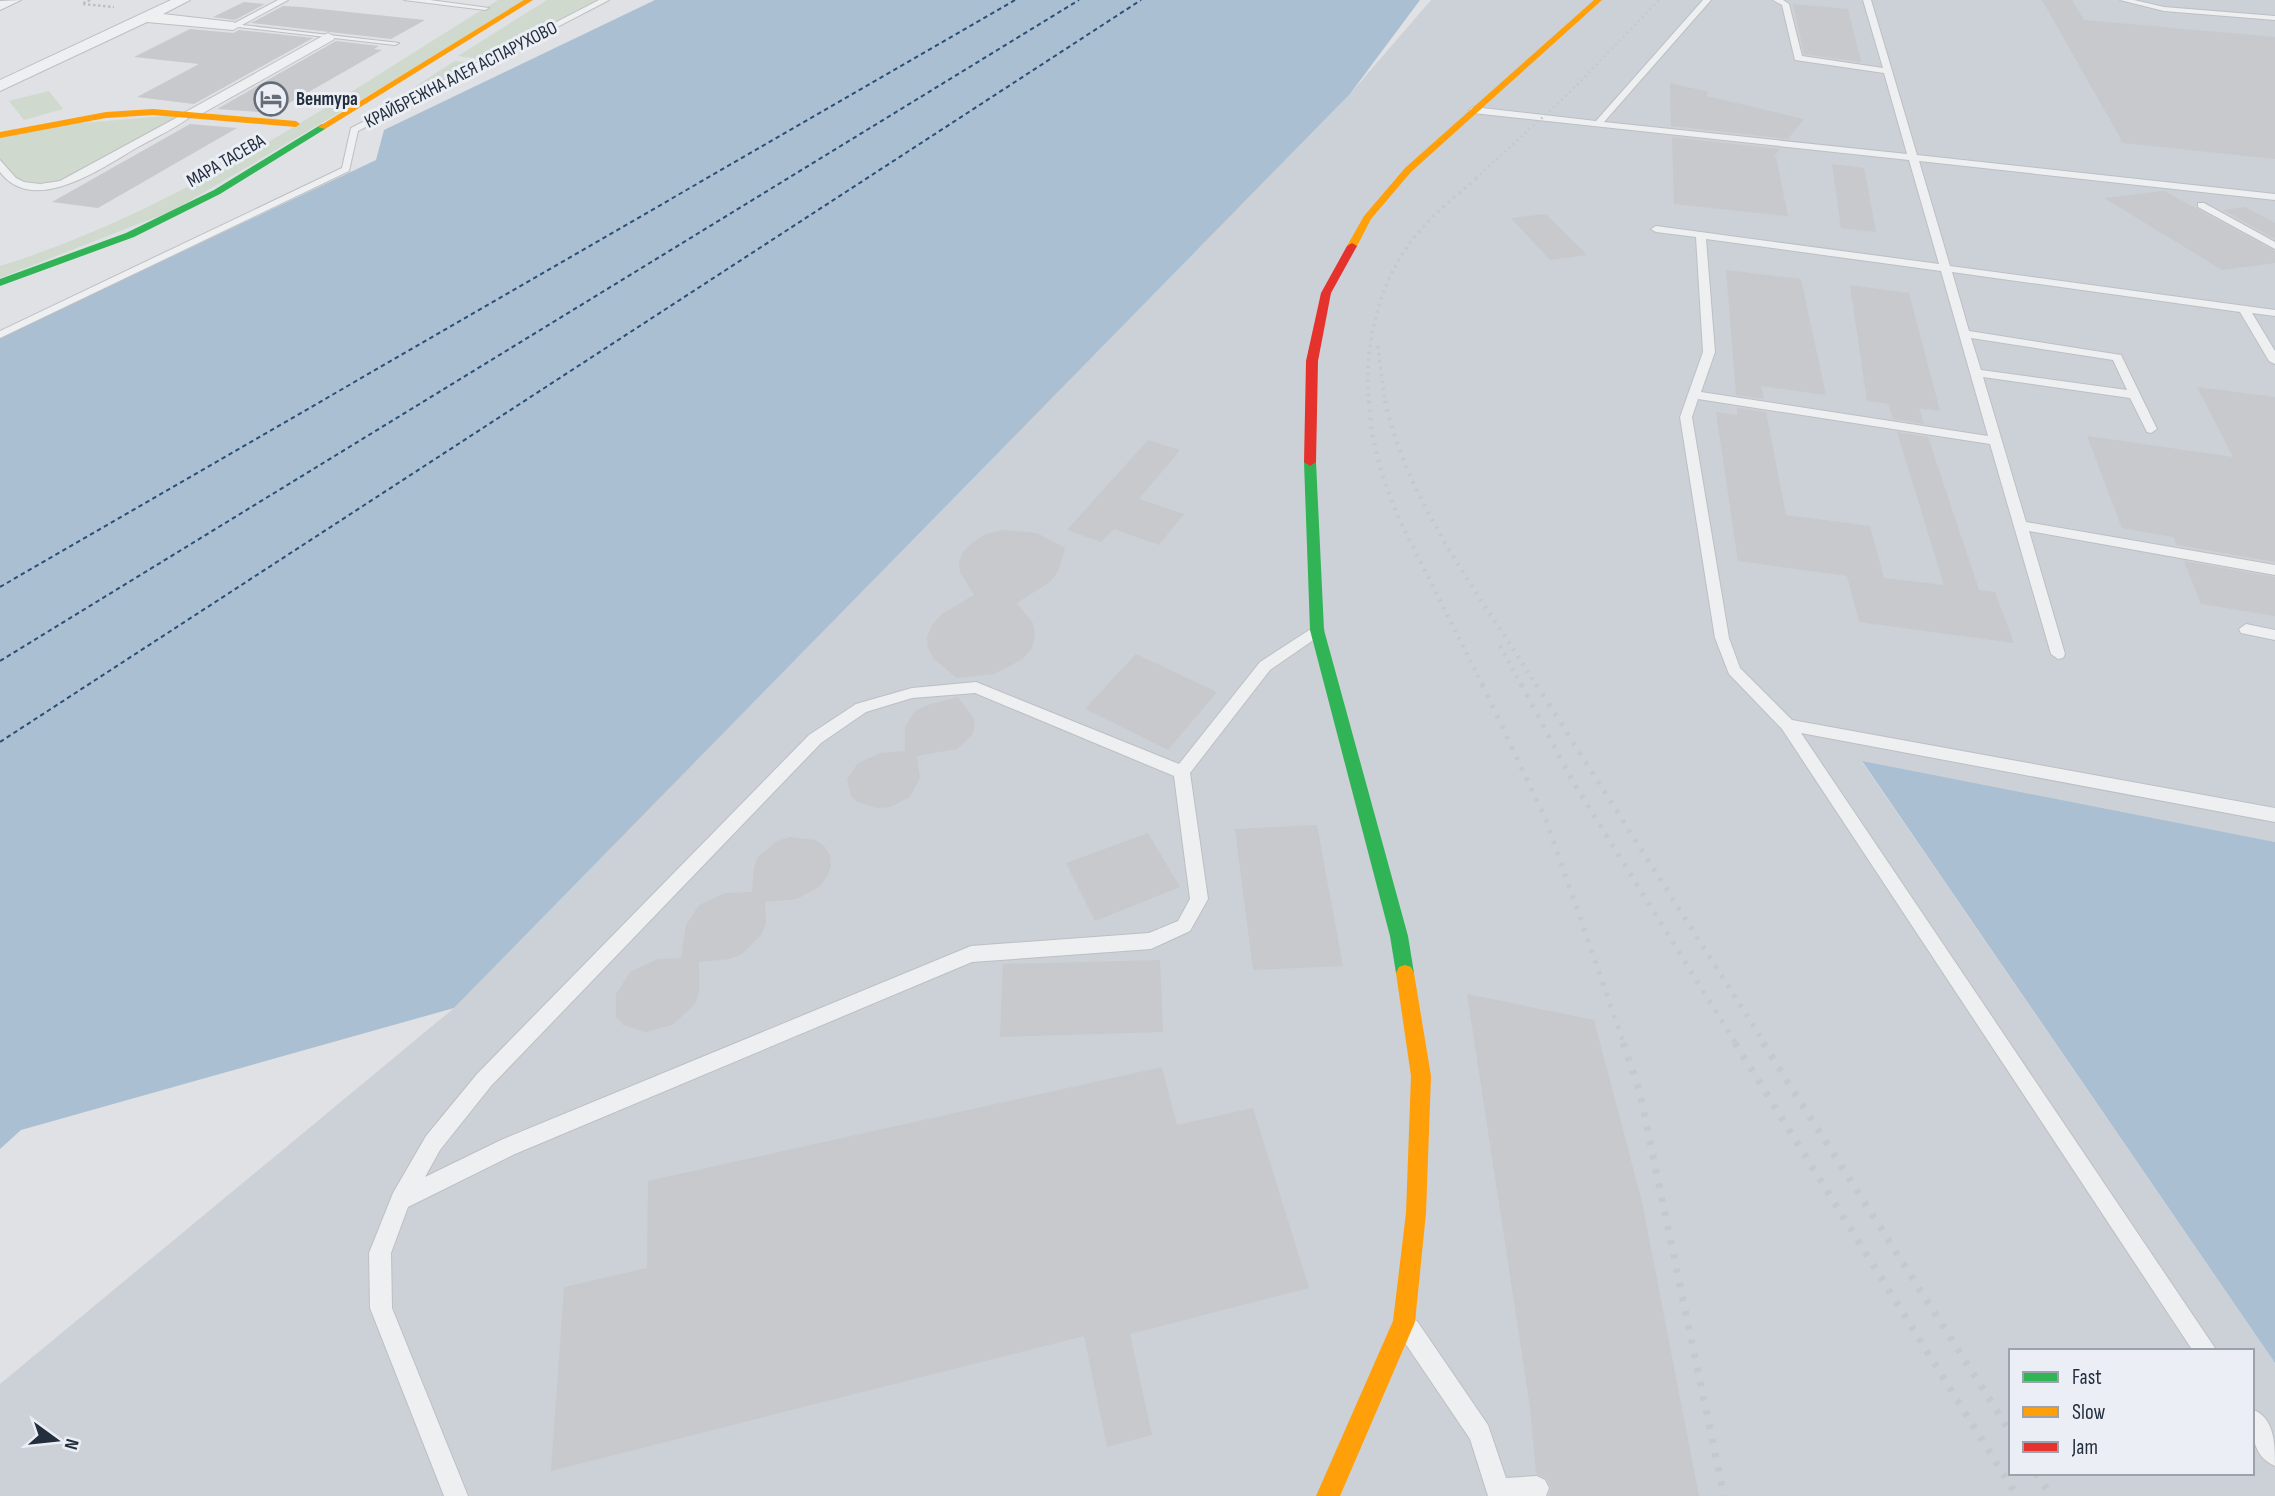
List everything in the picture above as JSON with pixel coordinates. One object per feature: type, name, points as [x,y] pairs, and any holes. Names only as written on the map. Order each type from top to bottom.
[{"type":"street","points":[[0,6],[15,0]]},
{"type":"street","points":[[2,83],[183,0]]},
{"type":"street","name":"МАРА ТАСЕВА","points":[[0,283],[69,259],[177,213],[217,192],[528,0]]},
{"type":"street","points":[[1328,1496],[1404,1322],[1416,1213],[1421,1076],[1399,936],[1317,630],[1310,482],[1312,361],[1326,293],[1367,218],[1408,170],[1598,0]]},
{"type":"street","points":[[464,21],[491,4]]},
{"type":"street","points":[[145,17],[233,26]]},
{"type":"street","points":[[0,135],[106,115],[153,111],[190,114],[328,37]]},
{"type":"street","name":"МАРА ТАСЕВА","points":[[190,114],[301,120],[266,141]]},
{"type":"street","name":"МАРА ТАСЕВА","points":[[0,266],[115,224],[176,194]]},
{"type":"lane","points":[[233,26],[284,0]]},
{"type":"lane","points":[[408,0],[491,4]]},
{"type":"lane","name":"КРАЙБРЕЖНА АЛЕЯ АСПАРУХОВО","points":[[354,130],[605,0]]},
{"type":"lane","points":[[1599,122],[1707,0]]},
{"type":"lane","points":[[1777,0],[1785,4],[1798,58],[1889,71]]},
{"type":"lane","points":[[1867,0],[2058,654]]},
{"type":"lane","points":[[2124,0],[2164,9],[2275,18]]},
{"type":"lane","points":[[233,26],[395,43]]},
{"type":"lane","points":[[1473,110],[2275,197]]},
{"type":"lane","points":[[0,163],[3,172],[12,180],[29,187],[52,187],[71,181],[190,114]]},
{"type":"lane","points":[[0,335],[346,169],[354,130],[324,126]]},
{"type":"lane","points":[[2201,205],[2275,246]]},
{"type":"lane","points":[[1656,229],[2275,313]]},
{"type":"lane","points":[[1702,236],[1709,352],[1686,417],[1722,638],[1734,670],[1787,725],[2205,1349]]},
{"type":"lane","points":[[2244,309],[2275,361]]},
{"type":"lane","points":[[1966,334],[2117,356],[2151,429]]},
{"type":"lane","points":[[1977,373],[2135,395]]},
{"type":"lane","points":[[1694,395],[1997,441]]},
{"type":"lane","points":[[2022,526],[2275,570]]},
{"type":"lane","points":[[2246,629],[2275,635]]},
{"type":"lane","points":[[401,1200],[509,1147],[971,954],[1151,941],[1184,926],[1199,899],[1182,772],[1265,666],[1317,630]]},
{"type":"lane","points":[[456,1496],[381,1308],[380,1253],[401,1200],[433,1143],[484,1080],[815,739],[861,708],[912,693],[976,687],[1182,772]]},
{"type":"lane","points":[[1787,725],[2275,815]]},
{"type":"lane","points":[[1404,1322],[1480,1433],[1500,1493],[1537,1488]]},
{"type":"lane","points":[[2254,1423],[2275,1454]]},
{"type":"shaded area","points":[[498,0],[530,0],[174,210],[0,278],[0,266],[67,243],[132,215],[257,149]]},
{"type":"shaded area","points":[[547,0],[597,0],[481,59],[458,56]]},
{"type":"shaded area","points":[[1431,0],[2275,0],[2275,842],[1862,762],[2275,1363],[2275,1496],[0,1496],[0,1384],[454,1008],[1350,94]]},
{"type":"shaded area","points":[[455,61],[475,63],[363,120],[375,112]]},
{"type":"shaded area","points":[[49,91],[63,109],[24,120],[9,101]]},
{"type":"shaded area","points":[[190,114],[71,181],[29,187],[12,180],[0,163],[0,135],[45,126]]},
{"type":"water","points":[[655,0],[1420,0],[1350,94],[454,1008],[21,1130],[0,1149],[0,338],[376,160],[384,130]]},
{"type":"water","points":[[1862,761],[2275,842],[2275,1363]]},
{"type":"building","points":[[2042,0],[2072,0],[2084,20],[2275,37],[2275,159],[2123,143]]},
{"type":"building","points":[[244,2],[265,4],[235,20],[213,17]]},
{"type":"building","points":[[1793,4],[1848,9],[1861,62],[1804,54]]},
{"type":"building","points":[[283,6],[425,20],[391,39],[251,23]]},
{"type":"building","points":[[190,29],[233,33],[239,30],[313,38],[194,104],[137,97],[199,64],[134,57]]},
{"type":"building","points":[[336,41],[379,46],[374,49],[382,50],[272,113],[217,109]]},
{"type":"building","points":[[1670,83],[1709,92],[1706,96],[1804,119],[1788,139],[1671,126]]},
{"type":"building","points":[[190,124],[237,128],[98,208],[52,202]]},
{"type":"building","points":[[1672,137],[1780,149],[1773,157],[1776,157],[1788,216],[1674,204]]},
{"type":"building","points":[[1832,164],[1864,168],[1876,232],[1841,228]]},
{"type":"building","points":[[2164,191],[2275,251],[2275,263],[2222,270],[2104,198]]},
{"type":"building","points":[[2245,207],[2275,223],[2275,239],[2223,210]]},
{"type":"building","points":[[1546,214],[1587,255],[1550,260],[1511,218]]},
{"type":"building","points":[[1726,270],[1801,279],[1826,395],[1761,386],[1764,399],[1736,395]]},
{"type":"building","points":[[1850,285],[1909,293],[1940,411],[1919,408],[1924,424],[1893,419],[1888,404],[1867,401]]},
{"type":"building","points":[[2197,387],[2275,397],[2275,562],[2177,545],[2173,537],[2122,528],[2087,436],[2233,457]]},
{"type":"building","points":[[1737,408],[1766,412],[1786,515],[1870,526],[1884,578],[1944,585],[1897,432],[1928,437],[1979,590],[1995,592],[2014,643],[1859,622],[1847,576],[1738,561],[1716,412],[1737,415]]},
{"type":"building","points":[[1148,440],[1180,450],[1139,499],[1184,514],[1159,545],[1114,529],[1101,542],[1067,530]]},
{"type":"building","points":[[1003,530],[1037,533],[1065,548],[1058,572],[1050,582],[1017,603],[1033,623],[1035,635],[1032,648],[1023,659],[994,674],[957,678],[934,659],[928,648],[927,637],[932,625],[942,614],[974,595],[960,572],[959,562],[963,552],[986,534]]},
{"type":"building","points":[[2184,561],[2275,577],[2275,616],[2201,604]]},
{"type":"building","points":[[1136,654],[1217,692],[1168,750],[1085,709]]},
{"type":"building","points":[[958,697],[973,717],[975,726],[972,735],[957,749],[917,756],[920,778],[910,797],[890,807],[878,808],[857,802],[851,796],[847,779],[858,763],[880,753],[905,751],[905,727],[914,712],[924,706]]},
{"type":"building","points":[[1317,825],[1343,966],[1253,970],[1235,829]]},
{"type":"building","points":[[1148,833],[1180,887],[1095,921],[1066,863]]},
{"type":"building","points":[[790,837],[815,840],[824,846],[830,855],[831,866],[819,887],[797,899],[765,902],[766,924],[761,935],[742,954],[729,959],[699,962],[699,993],[694,1005],[672,1025],[646,1032],[623,1025],[616,1016],[616,994],[630,972],[658,959],[681,958],[686,925],[699,905],[725,893],[752,892],[754,867],[758,857],[777,841]]},
{"type":"building","points":[[1160,960],[1163,1032],[1000,1037],[1003,964]]},
{"type":"building","points":[[1467,994],[1594,1020],[1642,1202],[1699,1496],[1549,1496],[1551,1487],[1547,1479],[1536,1473],[1530,1407]]},
{"type":"building","points":[[1162,1067],[1177,1125],[1253,1108],[1309,1288],[1130,1334],[1152,1435],[1107,1447],[1084,1336],[551,1471],[564,1287],[647,1268],[648,1181]]},
{"type":"ferry route","points":[[0,587],[1015,0]]},
{"type":"ferry route","points":[[0,661],[1079,0]]},
{"type":"ferry route","points":[[0,742],[1141,0]]},
{"type":"railway","points":[[1476,178],[1567,95],[1659,0]]},
{"type":"railway","points":[[1369,403],[1372,333],[1378,309],[1396,266],[1422,228],[1478,177]]},
{"type":"railway","points":[[1378,346],[1385,403]]},
{"type":"railway","points":[[1369,401],[1372,434],[1382,475],[1399,519],[1482,684]]},
{"type":"railway","points":[[1385,401],[1410,476],[1428,513],[1537,686]]},
{"type":"railway","points":[[1500,646],[1522,686]]},
{"type":"railway","points":[[1482,684],[1546,820],[1624,1044]]},
{"type":"railway","points":[[1521,684],[1572,780],[1736,1044]]},
{"type":"railway","points":[[1536,684],[1765,1044]]},
{"type":"railway","points":[[1623,1043],[1639,1089],[1724,1496]]},
{"type":"railway","points":[[1735,1043],[2017,1496]]},
{"type":"railway","points":[[1763,1043],[2009,1430]]},
{"type":"railway","points":[[2037,1475],[2051,1496]]},
{"type":"traffic: fast","points":[[0,283],[130,235],[217,192],[322,127]]},
{"type":"traffic: fast","points":[[1310,462],[1317,630],[1399,936],[1405,973]]},
{"type":"traffic: slow","points":[[322,127],[529,0]]},
{"type":"traffic: slow","points":[[1352,246],[1367,218],[1408,170],[1598,0]]},
{"type":"traffic: slow","points":[[0,135],[106,115],[153,112],[296,124]]},
{"type":"traffic: slow","points":[[1328,1496],[1404,1322],[1416,1213],[1421,1076],[1405,973]]},
{"type":"traffic: jam","points":[[1310,462],[1312,361],[1326,293],[1352,246]]},
{"type":"place","name":"Вентура","points":[[271,99]]}]
